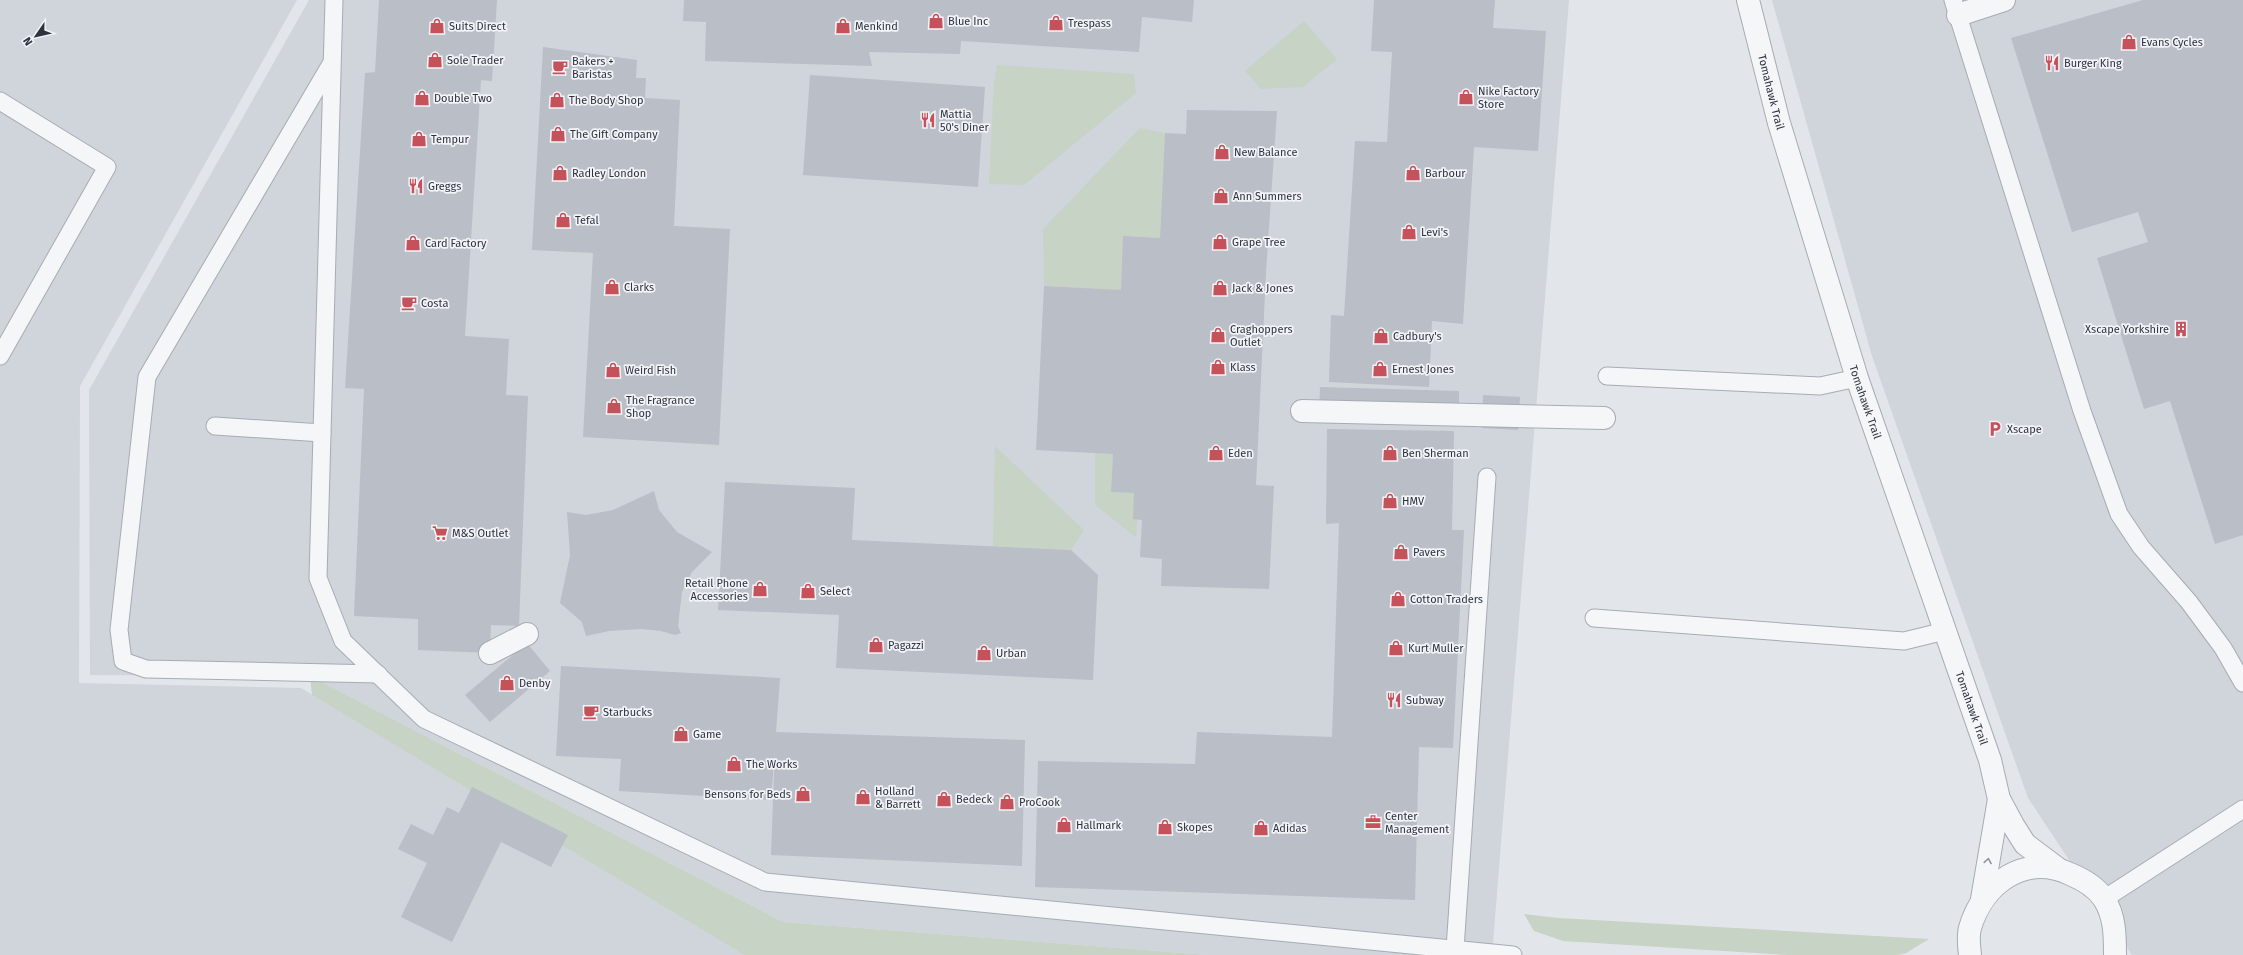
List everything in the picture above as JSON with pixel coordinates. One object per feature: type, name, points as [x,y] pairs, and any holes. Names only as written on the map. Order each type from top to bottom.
[{"type":"street","name":"Tomahawk Trail","points":[[1748,0],[1779,123],[1857,378],[1990,760],[1999,798],[2026,844],[2058,868],[2083,880],[2104,899],[2116,930],[2115,955]]},
{"type":"street","points":[[1955,8],[2004,0]]},
{"type":"street","points":[[1302,411],[1604,418]]},
{"type":"street","points":[[490,653],[527,634]]},
{"type":"street","name":"Tomahawk Trail","points":[[1970,955],[1969,929],[1982,899],[1999,798]]},
{"type":"street","name":"Tomahawk Trail","points":[[1982,899],[1993,885],[2015,872],[2031,868],[2058,868]]},
{"type":"lane","points":[[334,0],[318,578],[343,641],[424,719],[765,882],[1512,955]]},
{"type":"lane","points":[[1955,8],[2082,411],[2119,514],[2141,547],[2189,602],[2223,648],[2243,683]]},
{"type":"lane","points":[[332,62],[147,377],[119,630],[122,661],[146,669],[378,674]]},
{"type":"lane","points":[[0,101],[107,167],[0,356]]},
{"type":"lane","points":[[1606,376],[1820,386],[1857,378]]},
{"type":"lane","points":[[215,426],[322,433]]},
{"type":"lane","points":[[1455,949],[1487,477]]},
{"type":"lane","points":[[1594,618],[1904,641],[1945,631]]},
{"type":"lane","points":[[2104,899],[2243,809]]},
{"type":"shaded area","points":[[0,0],[297,0],[80,386],[79,683],[301,688],[744,955],[0,955]]},
{"type":"shaded area","points":[[309,0],[1569,0],[1492,955],[1208,955],[783,922],[310,676],[90,675],[89,390]]},
{"type":"shaded area","name":"Xscape","points":[[1772,0],[2243,0],[2243,955],[2132,955],[2028,798],[1872,356]]},
{"type":"green space","points":[[1304,21],[1337,59],[1303,87],[1261,89],[1245,71]]},
{"type":"green space","points":[[997,65],[1134,74],[1136,93],[1024,185],[989,184],[994,83]]},
{"type":"green space","points":[[1140,128],[1165,133],[1160,238],[1123,236],[1121,290],[1044,286],[1043,229]]},
{"type":"green space","points":[[995,446],[1084,530],[1071,550],[993,546]]},
{"type":"green space","points":[[1095,453],[1113,454],[1111,492],[1134,493],[1137,519],[1136,537],[1095,505]]},
{"type":"green space","points":[[310,676],[783,922],[1208,955],[744,955],[312,695]]},
{"type":"green space","points":[[1524,914],[1558,918],[1929,939],[1906,953],[1898,955],[1788,955],[1563,941],[1534,931]]},
{"type":"building","points":[[379,0],[497,0],[492,81],[481,80],[465,336],[509,339],[506,395],[528,396],[519,626],[491,625],[490,653],[418,650],[418,619],[354,616],[364,389],[345,388],[365,73],[375,72]]},
{"type":"building","points":[[684,0],[1194,0],[1192,22],[1142,17],[1139,52],[961,41],[960,54],[869,52],[872,66],[705,61],[706,22],[683,21]]},
{"type":"building","points":[[1374,0],[1495,0],[1493,28],[1546,31],[1538,151],[1474,147],[1463,324],[1432,321],[1429,387],[1329,382],[1331,315],[1344,316],[1355,141],[1387,142],[1392,52],[1371,51]]},
{"type":"building","name":"Xscape Yorkshire","points":[[2143,0],[2243,0],[2243,535],[2215,544],[2170,401],[2144,409],[2097,258],[2148,242],[2138,212],[2072,232],[2011,38]]},
{"type":"building","points":[[543,47],[637,60],[636,78],[646,78],[645,98],[680,100],[674,226],[730,229],[719,445],[583,437],[593,253],[532,250]]},
{"type":"building","name":"Mattia 50's Diner","points":[[810,75],[985,87],[978,187],[803,175]]},
{"type":"building","points":[[1187,110],[1277,111],[1266,272],[1256,485],[1274,486],[1269,589],[1161,586],[1162,559],[1140,557],[1142,520],[1133,519],[1134,493],[1111,492],[1113,454],[1036,450],[1044,286],[1121,290],[1123,236],[1160,238],[1165,133],[1186,134]]},
{"type":"building","points":[[1320,387],[1459,391],[1459,424],[1319,412]]},
{"type":"building","points":[[1483,395],[1520,397],[1518,430],[1482,428]]},
{"type":"building","points":[[1327,429],[1454,431],[1452,530],[1464,530],[1453,748],[1419,747],[1415,900],[1035,887],[1038,761],[1195,764],[1197,732],[1332,737],[1339,523],[1326,524]]},
{"type":"building","points":[[725,482],[855,488],[852,540],[1071,550],[1098,575],[1093,680],[836,668],[839,615],[718,610]]},
{"type":"building","points":[[654,491],[659,510],[677,532],[712,552],[692,572],[682,592],[678,626],[681,633],[675,635],[661,631],[641,629],[609,631],[586,636],[582,622],[560,603],[570,555],[567,512],[586,515],[613,510]]},
{"type":"building","name":"Denby","points":[[527,643],[550,671],[490,722],[465,695]]},
{"type":"building","points":[[561,666],[780,678],[776,732],[1025,740],[1022,866],[771,855],[775,749],[771,800],[619,791],[621,759],[556,756]]},
{"type":"building","points":[[472,787],[568,835],[551,867],[501,842],[452,942],[401,917],[427,863],[398,849],[411,824],[433,835],[447,807],[459,813]]},
{"type":"place","name":"Blue Inc","points":[[936,21]]},
{"type":"place","name":"Trespass","points":[[1056,23]]},
{"type":"place","name":"Suits Direct","points":[[437,26]]},
{"type":"place","name":"Menkind","points":[[843,26]]},
{"type":"place","name":"Evans Cycles","points":[[2129,42]]},
{"type":"place","name":"Sole Trader","points":[[435,60]]},
{"type":"place","name":"Burger King","points":[[2052,63]]},
{"type":"place","name":"Bakers + Baristas","points":[[560,67]]},
{"type":"place","name":"Nike Factory Store","points":[[1466,97]]},
{"type":"place","name":"Double Two","points":[[422,98]]},
{"type":"place","name":"The Body Shop","points":[[557,100]]},
{"type":"place","name":"Mattia 50's Diner","points":[[928,120]]},
{"type":"place","name":"The Gift Company","points":[[558,134]]},
{"type":"place","name":"Tempur","points":[[419,139]]},
{"type":"place","name":"New Balance","points":[[1222,152]]},
{"type":"place","name":"Radley London","points":[[560,173]]},
{"type":"place","name":"Barbour","points":[[1413,173]]},
{"type":"place","name":"Greggs","points":[[416,186]]},
{"type":"place","name":"Ann Summers","points":[[1221,196]]},
{"type":"place","name":"Tefal","points":[[563,220]]},
{"type":"place","name":"Levi's","points":[[1409,232]]},
{"type":"place","name":"Grape Tree","points":[[1220,242]]},
{"type":"place","name":"Card Factory","points":[[413,243]]},
{"type":"place","name":"Clarks","points":[[612,287]]},
{"type":"place","name":"Jack & Jones","points":[[1220,288]]},
{"type":"place","name":"Costa","points":[[409,303]]},
{"type":"place","name":"Xscape Yorkshire","points":[[2181,329]]},
{"type":"place","name":"Craghoppers Outlet","points":[[1218,335]]},
{"type":"place","name":"Cadbury's","points":[[1381,336]]},
{"type":"place","name":"Klass","points":[[1218,367]]},
{"type":"place","name":"Ernest Jones","points":[[1380,369]]},
{"type":"place","name":"Weird Fish","points":[[613,370]]},
{"type":"place","name":"The Fragrance Shop","points":[[614,406]]},
{"type":"place","name":"Xscape","points":[[1995,429]]},
{"type":"place","name":"Eden","points":[[1216,453]]},
{"type":"place","name":"Ben Sherman","points":[[1390,453]]},
{"type":"place","name":"HMV","points":[[1390,501]]},
{"type":"place","name":"M&S Outlet","points":[[440,533]]},
{"type":"place","name":"Pavers","points":[[1401,552]]},
{"type":"place","name":"Retail Phone Accessories","points":[[760,589]]},
{"type":"place","name":"Select","points":[[808,591]]},
{"type":"place","name":"Cotton Traders","points":[[1398,599]]},
{"type":"place","name":"Pagazzi","points":[[876,645]]},
{"type":"place","name":"Kurt Muller","points":[[1396,648]]},
{"type":"place","name":"Urban","points":[[984,653]]},
{"type":"place","name":"Denby","points":[[507,683]]},
{"type":"place","name":"Subway","points":[[1394,700]]},
{"type":"place","name":"Starbucks","points":[[591,712]]},
{"type":"place","name":"Game","points":[[681,734]]},
{"type":"place","name":"The Works","points":[[734,764]]},
{"type":"place","name":"Bensons for Beds","points":[[803,794]]},
{"type":"place","name":"Holland & Barrett","points":[[863,797]]},
{"type":"place","name":"Bedeck","points":[[944,799]]},
{"type":"place","name":"ProCook","points":[[1007,802]]},
{"type":"place","name":"Center Management","points":[[1373,822]]},
{"type":"place","name":"Hallmark","points":[[1064,825]]},
{"type":"place","name":"Skopes","points":[[1165,827]]},
{"type":"place","name":"Adidas","points":[[1261,828]]}]
